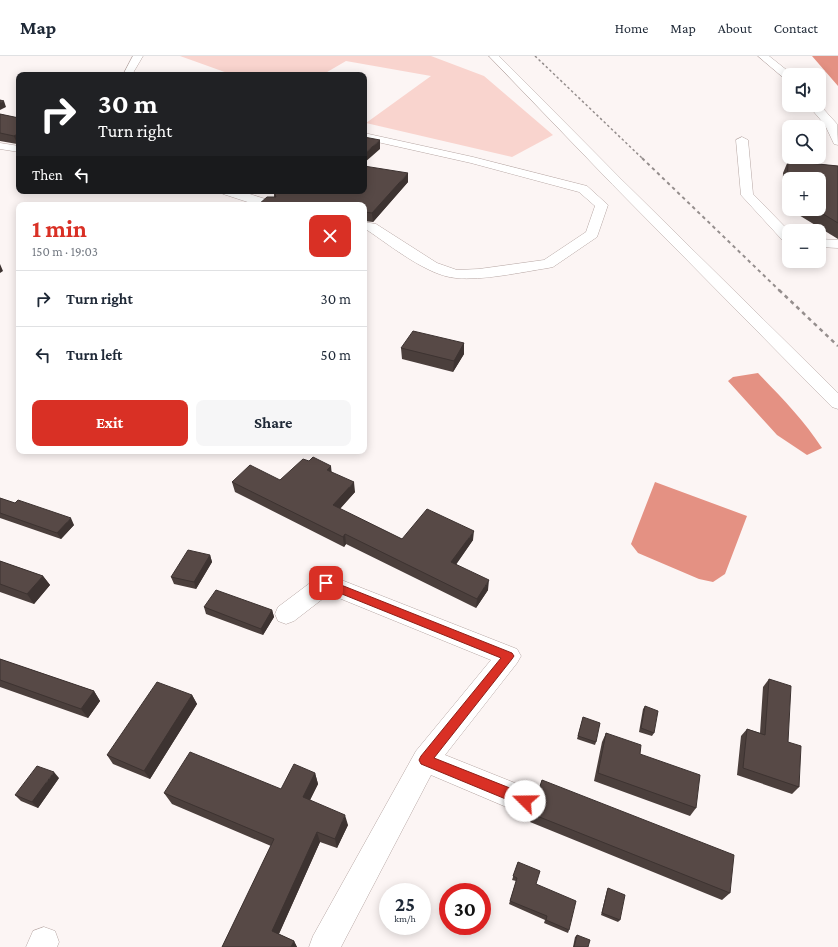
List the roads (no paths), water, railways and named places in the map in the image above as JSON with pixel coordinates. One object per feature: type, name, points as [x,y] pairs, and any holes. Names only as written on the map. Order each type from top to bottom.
[{"type":"highway","points":[[763,56],[782,70]]},
{"type":"highway","points":[[820,112],[831,124],[838,141]]},
{"type":"street","points":[[128,72],[138,56]]},
{"type":"street","points":[[494,56],[617,182],[838,403]]},
{"type":"street","points":[[367,137],[473,160],[583,189],[602,205],[592,234],[548,264],[479,273],[456,274],[432,266],[371,227],[367,226]]},
{"type":"street","points":[[742,140],[747,195],[782,232]]},
{"type":"street","points":[[0,146],[16,149]]},
{"type":"street","points":[[236,194],[261,202]]},
{"type":"street","points":[[826,243],[838,244]]},
{"type":"street","points":[[286,614],[326,583],[509,656],[425,760],[324,947]]},
{"type":"street","points":[[425,760],[525,801]]},
{"type":"railway","points":[[535,56],[643,159]]},
{"type":"railway","points":[[642,158],[780,291]]},
{"type":"railway","points":[[779,290],[838,346]]}]
